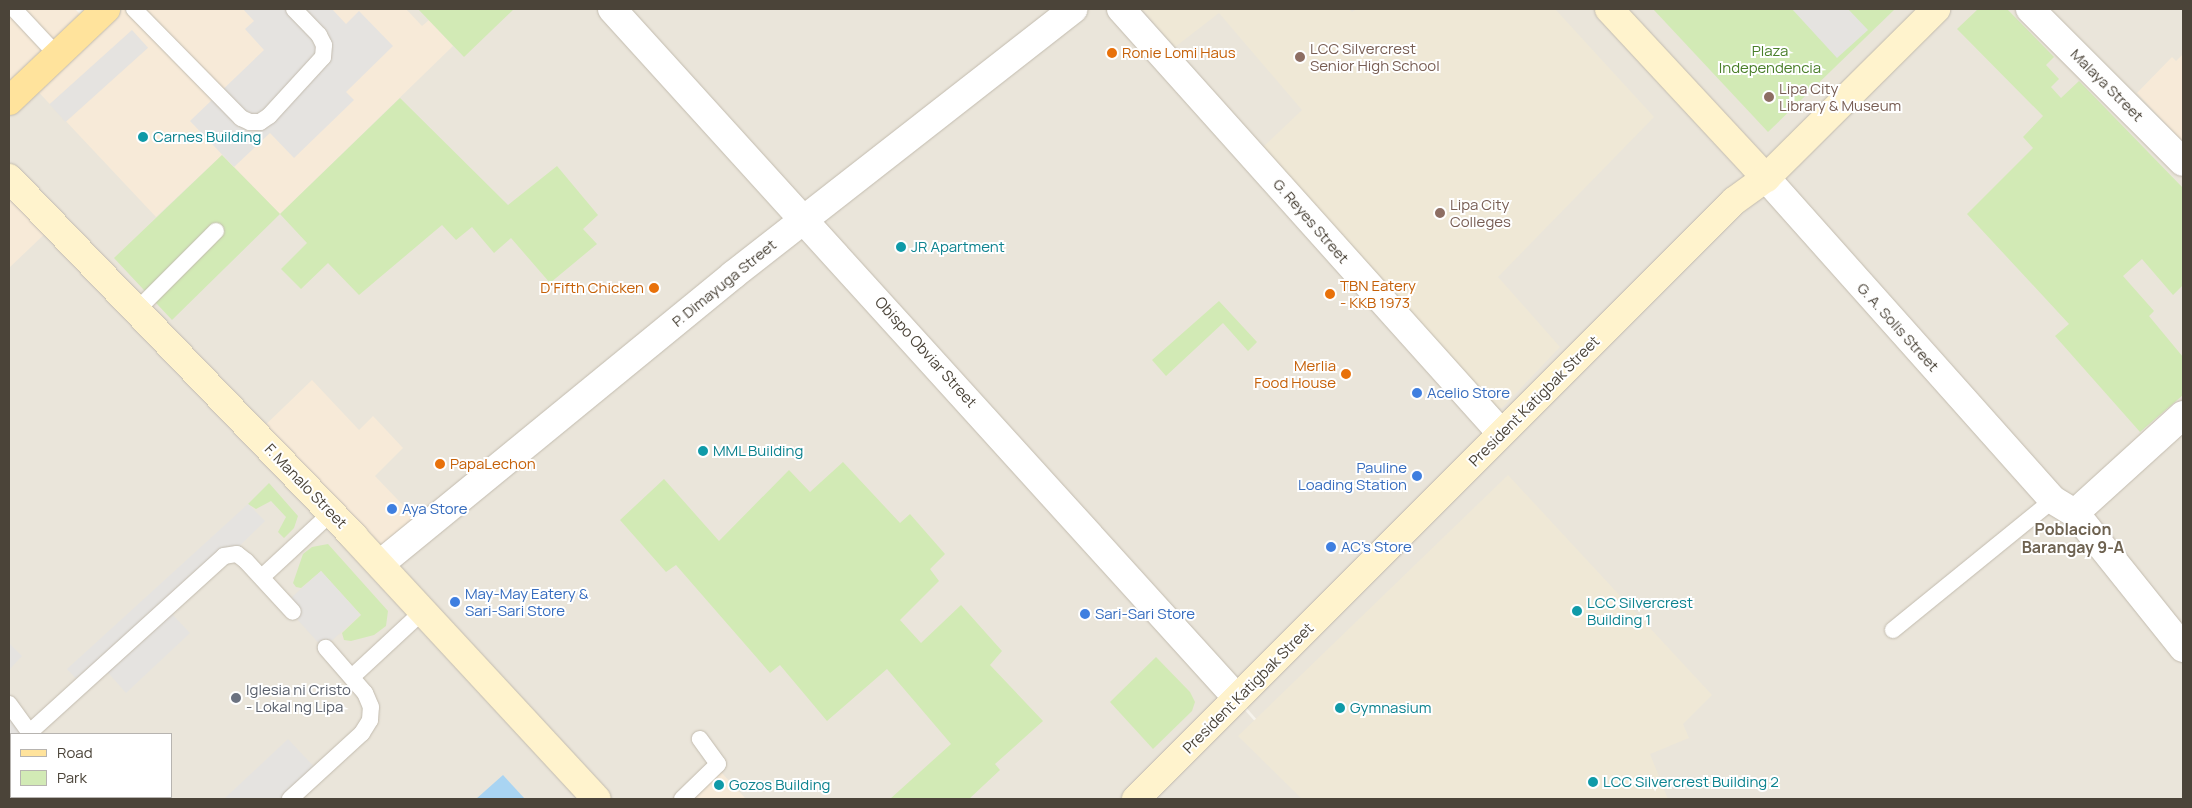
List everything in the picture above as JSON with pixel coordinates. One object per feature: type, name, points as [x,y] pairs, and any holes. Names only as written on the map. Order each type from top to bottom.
[{"type":"main road","points":[[9,101],[106,9]]},
{"type":"street","name":"Obispo Obviar Street","points":[[612,9],[805,218],[1237,698]]},
{"type":"street","name":"P. Dimayuga Street","points":[[380,564],[805,218],[1073,9]]},
{"type":"street","name":"G. Reyes Street","points":[[1121,9],[1501,433]]},
{"type":"street","name":"G. A. Solis Street","points":[[1609,9],[1766,178],[2064,506],[2183,648]]},
{"type":"street","name":"President Katigbak Street","points":[[1136,799],[1734,201],[1766,178],[1936,9]]},
{"type":"street","name":"Malaya Street","points":[[2030,9],[2183,162]]},
{"type":"street","name":"F. Manalo Street","points":[[9,178],[331,512],[597,799]]},
{"type":"street","points":[[2064,506],[2183,415]]},
{"type":"lane","points":[[14,9],[57,55]]},
{"type":"lane","points":[[134,9],[241,118],[250,122],[260,122],[269,116],[323,57],[324,45],[319,35],[294,9]]},
{"type":"lane","points":[[136,311],[216,231]]},
{"type":"lane","points":[[1893,630],[2064,506]]},
{"type":"lane","points":[[262,577],[331,512]]},
{"type":"lane","points":[[9,704],[31,733],[219,559],[237,554],[262,577],[294,612]]},
{"type":"lane","points":[[352,677],[423,611]]},
{"type":"lane","points":[[290,799],[367,727],[371,707],[352,677],[326,648]]},
{"type":"lane","points":[[682,799],[718,764],[700,739]]},
{"type":"shaded area","points":[[9,9],[75,9],[89,23],[9,99]]},
{"type":"shaded area","points":[[107,9],[611,9],[1325,799],[9,799],[9,103]]},
{"type":"shaded area","points":[[108,9],[406,9],[422,26],[429,20],[453,46],[280,214],[222,155],[156,217],[30,83]]},
{"type":"shaded area","points":[[243,9],[332,9],[346,24],[359,11],[393,46],[346,92],[354,100],[294,158],[270,133],[234,167],[190,121],[264,50],[245,29],[254,21]]},
{"type":"shaded area","points":[[613,9],[1935,9],[1237,697]]},
{"type":"shaded area","name":"Lipa City Colleges","points":[[1142,9],[1349,9],[1352,12],[1357,9],[1555,9],[1654,117],[1498,277],[1560,347],[1502,408],[1496,408],[1262,148],[1302,110],[1219,13],[1175,47]]},
{"type":"shaded area","points":[[1792,9],[1848,9],[1868,30],[1837,58]]},
{"type":"shaded area","points":[[1938,9],[2183,9],[2183,799],[1326,799],[1238,698]]},
{"type":"shaded area","points":[[132,30],[148,48],[66,122],[50,104]]},
{"type":"shaded area","points":[[2183,54],[2183,142],[2137,93],[2172,57],[2176,61]]},
{"type":"shaded area","points":[[9,180],[52,227],[9,268]]},
{"type":"shaded area","points":[[312,380],[359,430],[373,416],[403,448],[375,476],[421,524],[381,561],[257,433]]},
{"type":"shaded area","points":[[1508,475],[1712,695],[1683,724],[1689,738],[1650,754],[1668,799],[1302,799],[1238,736]]},
{"type":"shaded area","points":[[248,504],[265,521],[171,613],[190,633],[126,693],[103,667],[82,685],[67,669]]},
{"type":"shaded area","points":[[321,571],[360,615],[323,648],[284,604]]},
{"type":"shaded area","points":[[9,643],[22,656],[9,670]]},
{"type":"shaded area","points":[[9,704],[30,733],[10,733],[9,763]]},
{"type":"shaded area","points":[[288,739],[319,772],[290,799],[224,799]]},
{"type":"shaded area","name":"Gozos Building","points":[[720,771],[746,799],[690,799]]},
{"type":"green space","points":[[418,9],[514,9],[464,57]]},
{"type":"green space","name":"Plaza Independencia","points":[[1653,9],[1895,9],[1768,132]]},
{"type":"green space","points":[[1978,9],[2007,9],[2054,57],[2046,65],[2059,79],[2051,87],[2061,98],[2079,81],[2183,188],[2183,285],[2173,295],[2142,259],[2123,276],[2154,311],[2149,316],[2183,357],[2183,395],[2140,432],[2055,336],[2069,324],[1967,214],[2033,148],[2023,137],[2043,116],[1957,29]]},
{"type":"green space","points":[[400,98],[508,205],[557,166],[598,215],[583,229],[597,244],[550,283],[511,238],[494,253],[472,227],[456,240],[442,225],[359,295],[328,263],[301,289],[281,269],[307,243],[280,214]]},
{"type":"green space","points":[[222,155],[280,214],[172,320],[114,258]]},
{"type":"green space","points":[[1219,301],[1257,342],[1248,351],[1223,323],[1166,376],[1152,360]]},
{"type":"green space","points":[[843,462],[900,523],[910,514],[945,554],[930,569],[939,581],[900,620],[921,643],[961,605],[1002,651],[990,665],[1043,721],[995,764],[1000,770],[969,799],[890,799],[951,744],[887,669],[827,721],[780,665],[770,673],[676,565],[666,572],[620,520],[664,479],[719,541],[789,470],[810,492]]},
{"type":"green space","points":[[269,483],[298,516],[294,528],[284,538],[278,532],[286,517],[271,501],[256,509],[248,504]]},
{"type":"green space","points":[[328,544],[388,611],[386,626],[374,635],[351,641],[344,640],[342,633],[361,615],[321,571],[301,588],[296,587],[293,583],[303,554],[312,547]]},
{"type":"green space","points":[[1156,657],[1190,692],[1195,702],[1192,711],[1153,749],[1110,702]]},
{"type":"water","points":[[503,775],[525,799],[476,799]]},
{"type":"place","name":"Ronie Lomi Haus","points":[[1112,53]]},
{"type":"place","name":"LCC Silvercrest Senior High School","points":[[1300,57]]},
{"type":"place","name":"Lipa City Library & Museum","points":[[1769,97]]},
{"type":"place","name":"Carnes Building","points":[[143,137]]},
{"type":"place","name":"Lipa City Colleges","points":[[1440,213]]},
{"type":"place","name":"JR Apartment","points":[[901,247]]},
{"type":"place","name":"D'Fifth Chicken","points":[[654,288]]},
{"type":"place","name":"TBN Eatery - KKB 1973","points":[[1330,294]]},
{"type":"place","name":"Merlia Food House","points":[[1346,374]]},
{"type":"place","name":"Acelio Store","points":[[1417,393]]},
{"type":"place","name":"MML Building","points":[[703,451]]},
{"type":"place","name":"PapaLechon","points":[[440,464]]},
{"type":"place","name":"Pauline Loading Station","points":[[1417,476]]},
{"type":"place","name":"Aya Store","points":[[392,509]]},
{"type":"place","name":"AC's Store","points":[[1331,547]]},
{"type":"place","name":"May-May Eatery & Sari-Sari Store","points":[[455,602]]},
{"type":"place","name":"LCC Silvercrest Building 1","points":[[1577,611]]},
{"type":"place","name":"Sari-Sari Store","points":[[1085,614]]},
{"type":"place","name":"Iglesia ni Cristo - Lokal ng Lipa","points":[[236,698]]},
{"type":"place","name":"Gymnasium","points":[[1340,708]]},
{"type":"place","name":"LCC Silvercrest Building 2","points":[[1593,782]]},
{"type":"place","name":"Gozos Building","points":[[719,785]]},
{"type":"district","name":"Poblacion Barangay 9-A","points":[[2073,538]]}]
